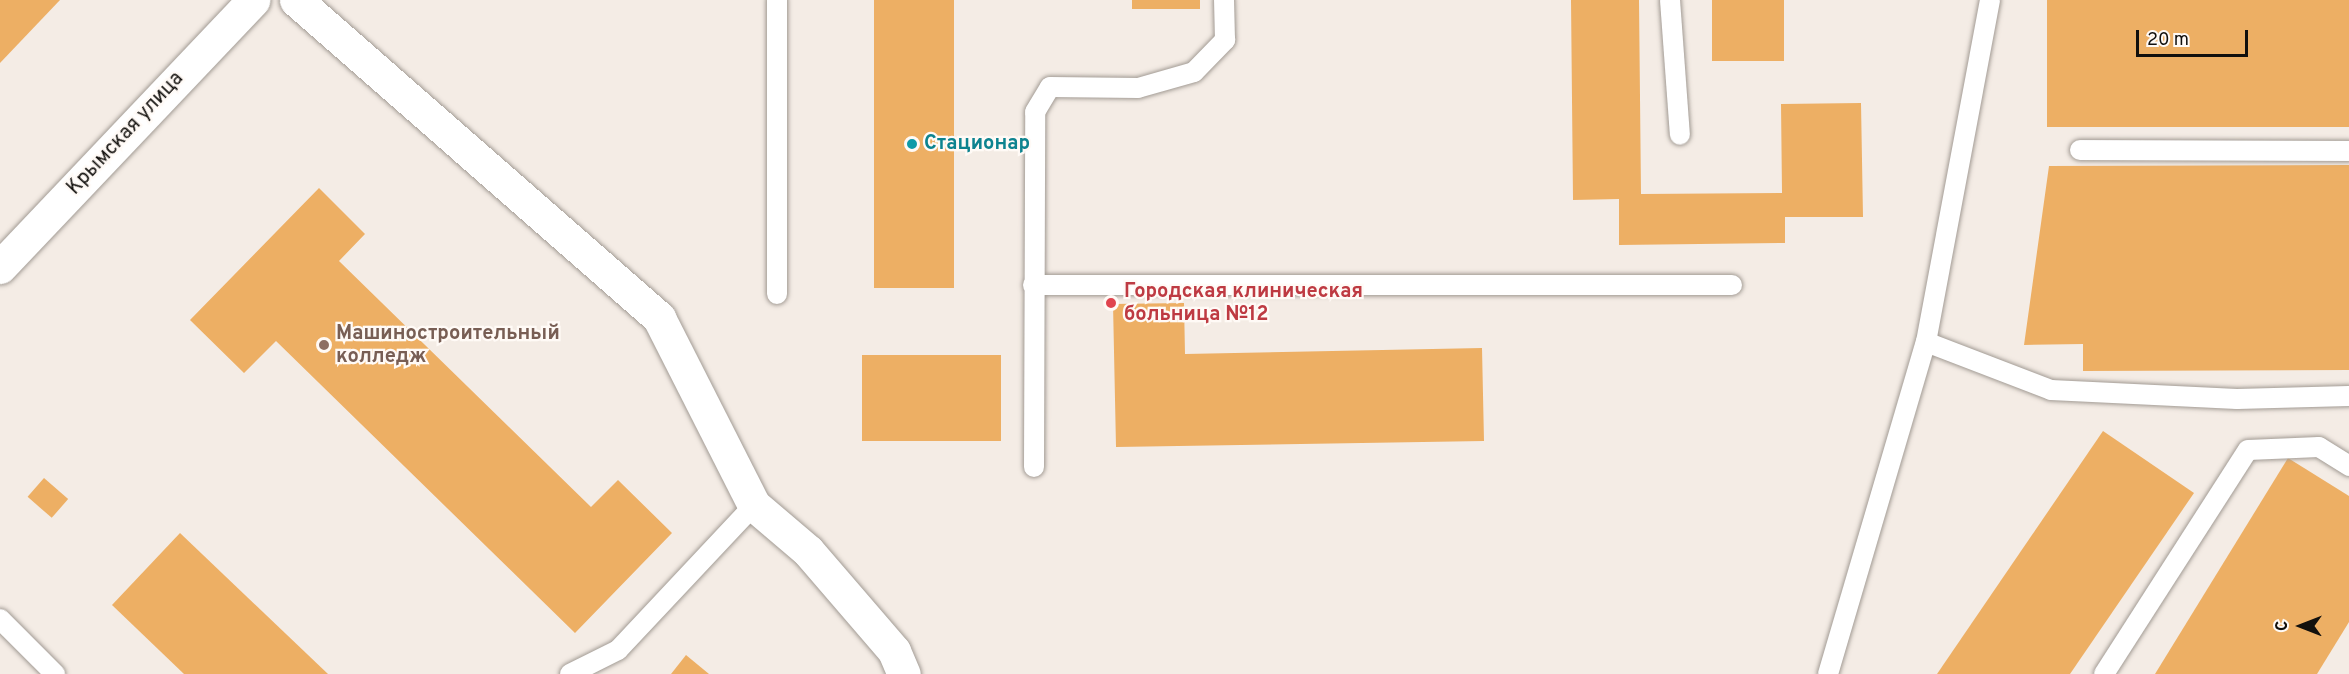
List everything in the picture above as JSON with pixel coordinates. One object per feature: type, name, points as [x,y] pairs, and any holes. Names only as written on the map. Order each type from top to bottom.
[{"type":"street","name":"Крымская улица","points":[[0,267],[253,0]]},
{"type":"street","points":[[296,0],[659,318],[754,505],[808,551],[894,651],[904,674]]},
{"type":"lane","points":[[777,0],[777,294]]},
{"type":"lane","points":[[1034,467],[1035,112],[1050,87],[1138,88],[1194,72],[1225,40],[1224,0]]},
{"type":"lane","points":[[1670,0],[1680,135]]},
{"type":"lane","points":[[1828,674],[1926,342],[1990,0]]},
{"type":"lane","points":[[2080,150],[2349,151]]},
{"type":"lane","points":[[1033,285],[1732,285]]},
{"type":"lane","points":[[1926,342],[2051,390],[2237,399],[2349,396]]},
{"type":"lane","points":[[2104,674],[2248,450],[2319,447],[2349,466]]},
{"type":"lane","points":[[570,674],[618,650],[754,505]]},
{"type":"lane","points":[[0,619],[55,674]]},
{"type":"building","points":[[0,0],[60,0],[0,63]]},
{"type":"building","name":"Стационар","points":[[874,0],[954,0],[954,288],[874,288]]},
{"type":"building","points":[[1132,0],[1200,0],[1200,9],[1132,9]]},
{"type":"building","points":[[1571,0],[1639,0],[1641,194],[1782,193],[1781,104],[1861,103],[1863,217],[1785,217],[1785,243],[1619,245],[1619,199],[1573,200]]},
{"type":"building","points":[[1712,0],[1784,0],[1784,61],[1712,61]]},
{"type":"building","points":[[2047,0],[2349,0],[2349,127],[2047,127]]},
{"type":"building","points":[[2349,165],[2349,370],[2083,371],[2083,344],[2024,345],[2049,166]]},
{"type":"building","points":[[319,188],[365,234],[339,261],[591,507],[618,480],[672,533],[575,633],[276,341],[244,373],[190,320]]},
{"type":"building","points":[[1184,303],[1185,354],[1482,348],[1484,441],[1116,447],[1113,304]]},
{"type":"building","points":[[862,355],[1001,355],[1001,441],[862,441]]},
{"type":"building","points":[[2103,431],[2194,493],[2070,674],[1937,674]]},
{"type":"building","points":[[2288,458],[2349,496],[2349,622],[2317,674],[2155,674]]},
{"type":"building","points":[[44,478],[68,499],[52,518],[28,497]]},
{"type":"building","points":[[180,533],[328,674],[184,674],[112,605]]},
{"type":"building","points":[[686,655],[709,674],[671,674]]},
{"type":"place","name":"Стационар","points":[[912,144]]},
{"type":"place","name":"Городская клиническая больница №12","points":[[1111,303]]},
{"type":"place","name":"Машиностроительный колледж","points":[[324,345]]}]
